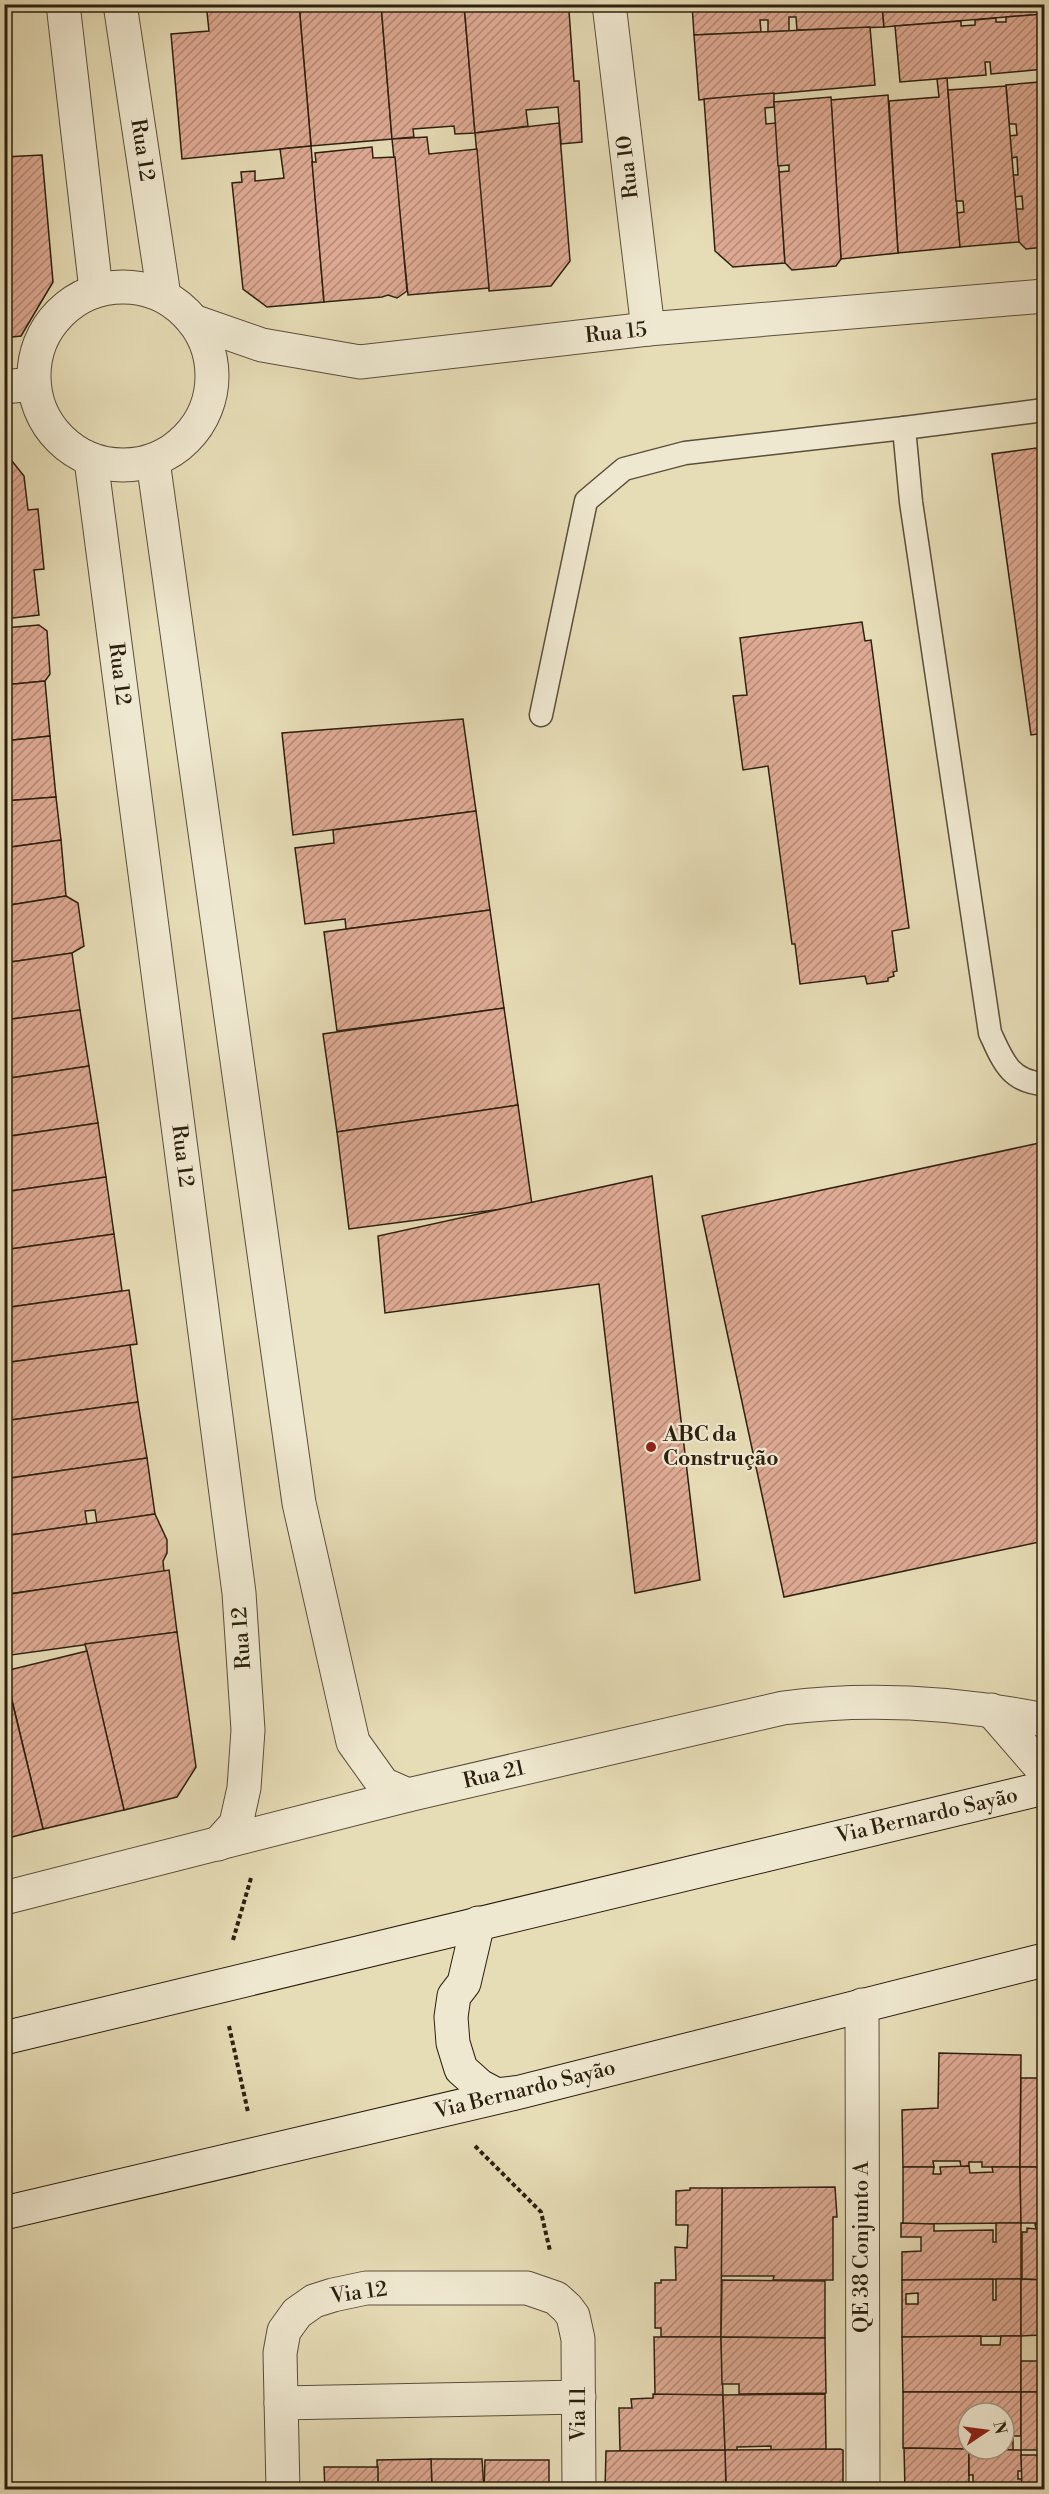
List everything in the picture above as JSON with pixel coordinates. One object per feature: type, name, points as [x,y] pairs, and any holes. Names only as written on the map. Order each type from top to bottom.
[{"type":"street","points":[[63,4],[96,290]]},
{"type":"street","name":"Rua 12","points":[[120,4],[164,296]]},
{"type":"street","name":"Rua 10","points":[[609,4],[648,329]]},
{"type":"street","points":[[130,286],[164,296],[194,321],[208,351],[212,384],[203,417],[183,444],[153,461],[123,466],[91,460],[63,443],[19,386],[39,344],[62,311],[96,290],[130,286]]},
{"type":"street","name":"Rua 15","points":[[194,321],[262,345],[360,362],[648,329],[1044,296]]},
{"type":"street","name":"Rua 12","points":[[91,460],[239,1593],[248,1730],[244,1788],[236,1824],[218,1844]]},
{"type":"street","points":[[153,461],[299,1503],[353,1742],[383,1784],[408,1795]]},
{"type":"street","name":"Rua 21","points":[[4,1898],[408,1795],[783,1708],[828,1702],[991,1710],[1044,1720]]},
{"type":"street","points":[[991,1710],[1044,1771]]},
{"type":"street","name":"Via Bernardo Sayão","points":[[4,2038],[1044,1788]]},
{"type":"street","points":[[478,1923],[464,1983],[454,1996],[451,2016],[453,2043],[461,2069],[480,2086],[497,2095],[520,2092]]},
{"type":"street","name":"Via Bernardo Sayão","points":[[4,2213],[520,2092],[1044,1960]]},
{"type":"street","name":"QE 38 Conjunto A","points":[[862,2005],[863,2490]]},
{"type":"street","name":"Via 12","points":[[283,2490],[280,2353],[284,2331],[297,2313],[314,2301],[366,2288],[527,2288],[556,2298]]},
{"type":"street","name":"Via 11","points":[[556,2298],[573,2316],[578,2339],[579,2490]]},
{"type":"street","points":[[282,2403],[579,2397]]},
{"type":"lane","points":[[541,715],[586,501],[624,469],[685,453],[1044,410]]},
{"type":"lane","points":[[904,428],[911,502],[990,1033],[1002,1058],[1014,1074],[1028,1083],[1044,1084]]},
{"type":"path","points":[[458,2107],[475,2145],[541,2211],[558,2285],[556,2298]]},
{"type":"building","points":[[214,4],[299,4],[311,146],[182,159],[171,34],[209,31],[207,12]]},
{"type":"building","points":[[299,4],[381,4],[392,139],[311,146]]},
{"type":"building","points":[[381,4],[464,4],[475,133],[455,134],[454,126],[413,129],[414,137],[392,139]]},
{"type":"building","points":[[464,4],[563,4],[569,11],[574,81],[579,81],[582,142],[561,144],[558,107],[526,110],[528,126],[475,133]]},
{"type":"building","points":[[692,4],[882,4],[884,27],[797,30],[796,17],[789,17],[789,31],[768,32],[768,20],[760,20],[761,32],[694,35]]},
{"type":"building","points":[[882,4],[1044,4],[1044,14],[884,27]]},
{"type":"building","points":[[1044,14],[1044,69],[991,74],[990,62],[985,62],[986,75],[900,82],[895,26],[961,21],[961,26],[975,25],[975,20],[996,18],[996,22],[1006,22],[1006,17]]},
{"type":"building","points":[[870,27],[875,85],[699,100],[694,35]]},
{"type":"building","points":[[1044,69],[1044,247],[1026,249],[1018,241],[1016,209],[1023,209],[1022,196],[1015,197],[1013,175],[1018,175],[1017,157],[1011,158],[1010,136],[1017,135],[1016,124],[1009,124],[1006,85],[1039,82],[1038,70]]},
{"type":"building","points":[[947,78],[960,247],[898,253],[889,101],[939,97],[937,79]]},
{"type":"building","points":[[1006,86],[1019,242],[960,247],[957,213],[964,212],[963,201],[956,201],[948,90]]},
{"type":"building","points":[[774,93],[774,107],[765,108],[766,124],[776,123],[785,263],[733,267],[715,251],[704,99]]},
{"type":"building","points":[[888,95],[898,253],[841,259],[831,100]]},
{"type":"building","points":[[831,97],[841,259],[836,266],[792,270],[785,263],[779,172],[789,171],[789,165],[778,166],[774,102]]},
{"type":"building","points":[[559,123],[570,261],[551,286],[489,291],[475,133]]},
{"type":"building","points":[[427,137],[429,154],[477,149],[489,288],[408,295],[392,139]]},
{"type":"building","points":[[311,146],[324,302],[267,307],[243,289],[232,183],[242,182],[241,172],[255,171],[255,181],[284,178],[280,149]]},
{"type":"building","points":[[372,147],[373,158],[395,157],[407,291],[397,298],[388,295],[324,302],[312,162],[316,162],[315,153]]},
{"type":"building","points":[[42,155],[53,282],[21,336],[4,338],[4,157]]},
{"type":"building","points":[[1044,447],[1044,733],[1031,735],[992,454]]},
{"type":"building","points":[[4,456],[8,456],[24,476],[28,510],[38,509],[44,569],[34,570],[39,615],[4,619]]},
{"type":"building","points":[[862,622],[865,641],[871,640],[909,928],[892,931],[897,971],[893,972],[894,976],[888,978],[888,981],[867,984],[865,976],[800,984],[795,944],[792,944],[768,766],[743,770],[733,696],[747,695],[740,638]]},
{"type":"building","points":[[39,625],[47,631],[50,674],[45,681],[4,685],[4,628]]},
{"type":"building","points":[[45,681],[50,736],[4,741],[4,685]]},
{"type":"building","points":[[463,719],[476,811],[293,835],[282,733]]},
{"type":"building","points":[[50,736],[56,797],[4,801],[4,741]]},
{"type":"building","points":[[56,797],[61,840],[4,848],[4,801]]},
{"type":"building","points":[[476,811],[490,910],[346,929],[345,919],[305,924],[295,848],[334,843],[333,830]]},
{"type":"building","points":[[61,840],[66,896],[4,906],[4,848]]},
{"type":"building","points":[[66,896],[78,903],[84,946],[72,953],[4,963],[4,906]]},
{"type":"building","points":[[490,910],[504,1008],[337,1031],[324,932]]},
{"type":"building","points":[[72,953],[80,1010],[4,1020],[4,963]]},
{"type":"building","points":[[504,1008],[518,1105],[337,1132],[323,1034]]},
{"type":"building","points":[[80,1010],[89,1066],[4,1079],[4,1020]]},
{"type":"building","points":[[89,1066],[98,1123],[4,1137],[4,1079]]},
{"type":"building","points":[[518,1105],[532,1205],[349,1229],[337,1132]]},
{"type":"building","points":[[98,1123],[106,1177],[4,1192],[4,1137]]},
{"type":"building","points":[[1044,1142],[1044,1541],[784,1597],[702,1216]]},
{"type":"building","name":"ABC da Construção","points":[[652,1176],[700,1580],[635,1593],[599,1284],[385,1313],[378,1236]]},
{"type":"building","points":[[106,1177],[114,1234],[4,1250],[4,1192]]},
{"type":"building","points":[[114,1234],[122,1291],[4,1308],[4,1250]]},
{"type":"building","points":[[129,1290],[137,1344],[4,1363],[4,1308]]},
{"type":"building","points":[[130,1345],[138,1402],[4,1421],[4,1363]]},
{"type":"building","points":[[138,1402],[147,1458],[4,1479],[4,1421]]},
{"type":"building","points":[[147,1458],[155,1514],[97,1523],[95,1510],[85,1511],[87,1524],[4,1536],[4,1479]]},
{"type":"building","points":[[155,1514],[167,1540],[167,1553],[163,1561],[164,1572],[8,1594],[4,1571],[4,1536]]},
{"type":"building","points":[[169,1570],[177,1632],[4,1656],[4,1595]]},
{"type":"building","points":[[177,1632],[196,1767],[177,1797],[124,1810],[85,1644]]},
{"type":"building","points":[[87,1651],[124,1810],[43,1829],[5,1671]]},
{"type":"building","points":[[4,1668],[43,1829],[4,1839]]},
{"type":"building","points":[[939,2053],[1021,2055],[1020,2167],[982,2167],[982,2162],[969,2162],[969,2166],[961,2167],[960,2161],[933,2161],[934,2167],[903,2167],[902,2110],[938,2108]]},
{"type":"building","points":[[1021,2078],[1041,2078],[1040,2106],[1044,2106],[1044,2167],[1020,2167]]},
{"type":"building","points":[[969,2166],[970,2173],[993,2172],[992,2167],[1020,2167],[1021,2223],[903,2224],[903,2167],[934,2167],[933,2174],[941,2174],[940,2167]]},
{"type":"building","points":[[1020,2167],[1044,2167],[1044,2223],[1021,2223]]},
{"type":"building","points":[[835,2187],[837,2217],[833,2217],[833,2280],[773,2280],[774,2276],[721,2276],[722,2188]]},
{"type":"building","points":[[690,2188],[722,2188],[721,2337],[661,2337],[661,2328],[655,2328],[655,2283],[661,2283],[661,2280],[676,2280],[675,2247],[687,2248],[688,2225],[676,2225],[676,2191],[690,2190]]},
{"type":"building","points":[[901,2223],[934,2224],[934,2231],[993,2230],[993,2242],[996,2242],[996,2223],[1021,2223],[1021,2279],[902,2280],[902,2252],[921,2251],[921,2237],[901,2237]]},
{"type":"building","points":[[1035,2224],[1044,2224],[1044,2280],[1022,2279],[1022,2232],[1027,2232],[1027,2228],[1036,2229]]},
{"type":"building","points":[[993,2279],[993,2300],[996,2300],[996,2279],[1021,2279],[1021,2336],[902,2337],[902,2280]],"holes":[[[918,2293],[918,2304],[906,2304],[906,2294]]]},
{"type":"building","points":[[1021,2279],[1044,2280],[1044,2320],[1040,2320],[1040,2335],[1021,2336]]},
{"type":"building","points":[[722,2280],[825,2281],[825,2338],[721,2337]]},
{"type":"building","points":[[981,2336],[981,2345],[1000,2345],[1001,2336],[1021,2336],[1021,2392],[903,2392],[902,2337]]},
{"type":"building","points":[[654,2337],[721,2337],[723,2395],[655,2395]]},
{"type":"building","points":[[721,2337],[825,2338],[826,2393],[739,2394],[739,2384],[722,2384]]},
{"type":"building","points":[[1021,2361],[1044,2361],[1044,2392],[1021,2392]]},
{"type":"building","points":[[903,2392],[1021,2392],[1021,2436],[1016,2436],[1016,2401],[956,2401],[956,2449],[903,2448]]},
{"type":"building","points":[[1021,2392],[1044,2392],[1044,2450],[1021,2450]]},
{"type":"building","points":[[653,2394],[723,2395],[725,2450],[620,2451],[619,2408],[632,2408],[631,2399],[653,2398]]},
{"type":"building","points":[[825,2394],[826,2449],[771,2450],[771,2446],[737,2447],[737,2450],[725,2450],[723,2395]]},
{"type":"building","points":[[904,2448],[956,2449],[956,2461],[969,2461],[969,2483],[963,2483],[963,2490],[905,2490]]},
{"type":"building","points":[[725,2450],[843,2450],[843,2490],[726,2490]]},
{"type":"building","points":[[725,2450],[726,2490],[605,2490],[606,2451]]},
{"type":"building","points":[[1016,2450],[1021,2450],[1022,2471],[1018,2471],[1018,2479],[1022,2479],[1022,2490],[973,2490],[973,2475],[969,2475],[969,2461],[1016,2461]]},
{"type":"building","points":[[1021,2455],[1044,2455],[1044,2490],[1022,2490]]},
{"type":"building","points":[[431,2459],[482,2459],[484,2490],[432,2490]]},
{"type":"building","points":[[431,2459],[432,2490],[378,2490],[377,2460]]},
{"type":"building","points":[[485,2460],[549,2460],[549,2490],[484,2490]]},
{"type":"building","points":[[324,2467],[378,2467],[378,2490],[325,2490]]},
{"type":"place","name":"ABC da Construção","points":[[651,1447]]}]
